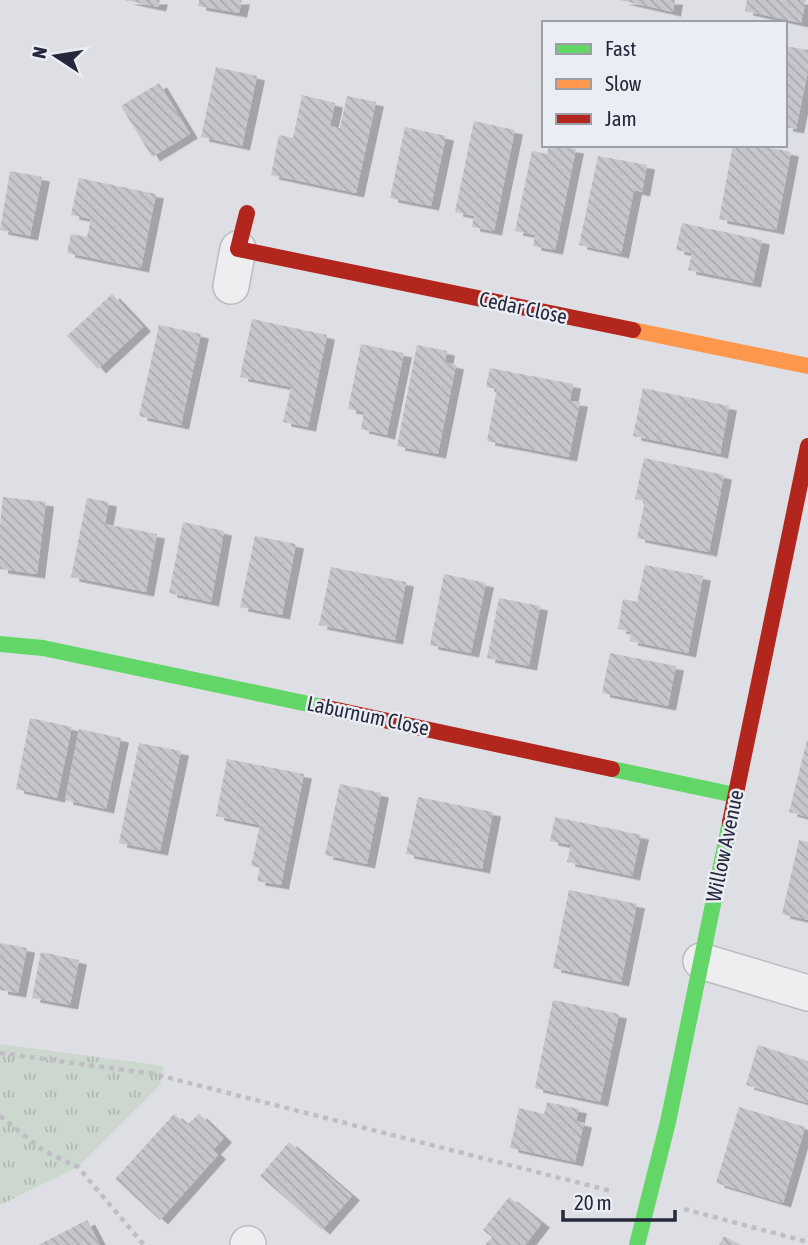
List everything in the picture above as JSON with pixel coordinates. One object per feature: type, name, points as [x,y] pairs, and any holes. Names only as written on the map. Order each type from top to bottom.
[{"type":"street","points":[[231,286],[247,213]]},
{"type":"street","name":"Cedar Close","points":[[238,249],[808,366]]},
{"type":"street","name":"Willow Avenue","points":[[637,1245],[668,1122],[808,446]]},
{"type":"street","name":"Laburnum Close","points":[[0,644],[43,648],[735,795]]},
{"type":"street","points":[[701,961],[808,993]]},
{"type":"path","points":[[0,1053],[154,1074],[808,1242]]},
{"type":"path","points":[[0,1116],[44,1151],[78,1167],[144,1245]]},
{"type":"green space","points":[[0,1044],[164,1066],[160,1085],[78,1167],[0,1205]]},
{"type":"building","points":[[125,0],[160,0],[158,7]]},
{"type":"building","points":[[199,0],[242,0],[239,13],[198,6]]},
{"type":"building","points":[[620,0],[675,0],[673,12]]},
{"type":"building","points":[[747,0],[806,0],[801,23],[745,11]]},
{"type":"building","points":[[787,46],[808,50],[808,71],[796,129],[787,127]]},
{"type":"building","points":[[216,67],[257,76],[242,146],[201,137]]},
{"type":"building","points":[[159,83],[190,134],[152,157],[121,106]]},
{"type":"building","points":[[302,95],[335,103],[330,126],[340,128],[347,96],[376,102],[356,193],[271,175],[279,135],[293,138]]},
{"type":"building","points":[[474,121],[515,130],[494,231],[472,227],[474,216],[455,212]]},
{"type":"building","points":[[405,127],[446,136],[431,206],[390,198]]},
{"type":"building","points":[[549,147],[576,149],[555,250],[533,246],[535,235],[515,231],[532,151],[547,154]]},
{"type":"building","points":[[733,147],[766,147],[791,152],[776,230],[719,219]]},
{"type":"building","points":[[598,156],[647,165],[642,192],[634,190],[621,254],[579,245]]},
{"type":"building","points":[[10,171],[42,177],[30,236],[0,230]]},
{"type":"building","points":[[79,178],[156,194],[141,268],[67,253],[71,234],[87,237],[91,219],[71,215]]},
{"type":"building","points":[[682,223],[762,240],[753,283],[688,270],[692,253],[676,250]]},
{"type":"building","points":[[112,294],[143,327],[98,369],[67,336]]},
{"type":"building","points":[[252,319],[327,335],[308,427],[283,422],[291,387],[240,377]]},
{"type":"building","points":[[159,325],[201,334],[181,425],[139,416]]},
{"type":"building","points":[[361,344],[404,353],[387,435],[361,429],[364,412],[348,409]]},
{"type":"building","points":[[417,345],[447,351],[445,362],[456,365],[438,454],[397,446]]},
{"type":"building","points":[[490,368],[573,384],[570,401],[580,402],[569,457],[487,441],[497,389],[486,387]]},
{"type":"building","points":[[643,388],[729,406],[720,454],[633,436]]},
{"type":"building","points":[[644,458],[724,475],[709,552],[637,538],[645,501],[635,499]]},
{"type":"building","points":[[3,497],[46,502],[37,574],[0,569]]},
{"type":"building","points":[[87,498],[109,502],[105,524],[157,534],[146,592],[71,577]]},
{"type":"building","points":[[183,522],[224,531],[211,602],[169,593]]},
{"type":"building","points":[[255,536],[296,544],[282,615],[240,607]]},
{"type":"building","points":[[645,565],[703,576],[688,653],[630,641],[631,632],[618,629],[623,599],[637,602]]},
{"type":"building","points":[[331,567],[406,582],[395,640],[319,625]]},
{"type":"building","points":[[444,574],[486,583],[471,653],[430,645]]},
{"type":"building","points":[[499,598],[540,606],[529,666],[487,658]]},
{"type":"building","points":[[610,653],[676,666],[668,706],[602,693]]},
{"type":"building","points":[[30,718],[72,727],[57,798],[16,789]]},
{"type":"building","points":[[79,729],[121,738],[106,809],[65,800]]},
{"type":"building","points":[[808,740],[808,817],[789,812]]},
{"type":"building","points":[[139,743],[181,751],[160,851],[119,843]]},
{"type":"building","points":[[227,759],[304,774],[281,885],[257,881],[260,868],[251,866],[260,825],[216,816]]},
{"type":"building","points":[[340,784],[381,793],[367,864],[325,855]]},
{"type":"building","points":[[418,797],[493,812],[482,869],[406,854]]},
{"type":"building","points":[[555,817],[641,835],[632,876],[567,862],[571,845],[550,841]]},
{"type":"building","points":[[799,840],[808,842],[808,920],[782,914]]},
{"type":"building","points":[[569,890],[637,904],[621,982],[553,968]]},
{"type":"building","points":[[0,943],[27,948],[18,993],[0,990]]},
{"type":"building","points":[[41,952],[79,960],[70,1005],[32,998]]},
{"type":"building","points":[[553,1000],[619,1014],[600,1102],[535,1088]]},
{"type":"building","points":[[758,1045],[808,1061],[808,1103],[746,1085]]},
{"type":"building","points":[[547,1102],[579,1109],[576,1121],[584,1123],[575,1162],[510,1148],[519,1108],[544,1114]]},
{"type":"building","points":[[739,1107],[805,1127],[783,1203],[716,1183]]},
{"type":"building","points":[[174,1114],[187,1125],[199,1114],[224,1138],[213,1150],[218,1155],[160,1220],[115,1179]]},
{"type":"building","points":[[289,1142],[352,1196],[322,1230],[260,1176]]},
{"type":"building","points":[[509,1197],[542,1223],[525,1245],[485,1245],[492,1237],[483,1230]]},
{"type":"building","points":[[87,1220],[100,1245],[38,1245],[52,1238]]},
{"type":"building","points":[[724,1236],[740,1245],[719,1245]]},
{"type":"traffic: fast","points":[[0,644],[43,648],[323,707]]},
{"type":"traffic: fast","points":[[612,769],[735,795]]},
{"type":"traffic: fast","points":[[637,1245],[668,1122],[730,822]]},
{"type":"traffic: slow","points":[[633,330],[808,366]]},
{"type":"traffic: jam","points":[[247,213],[238,249],[633,330]]},
{"type":"traffic: jam","points":[[730,822],[808,446]]},
{"type":"traffic: jam","points":[[323,707],[612,769]]}]
